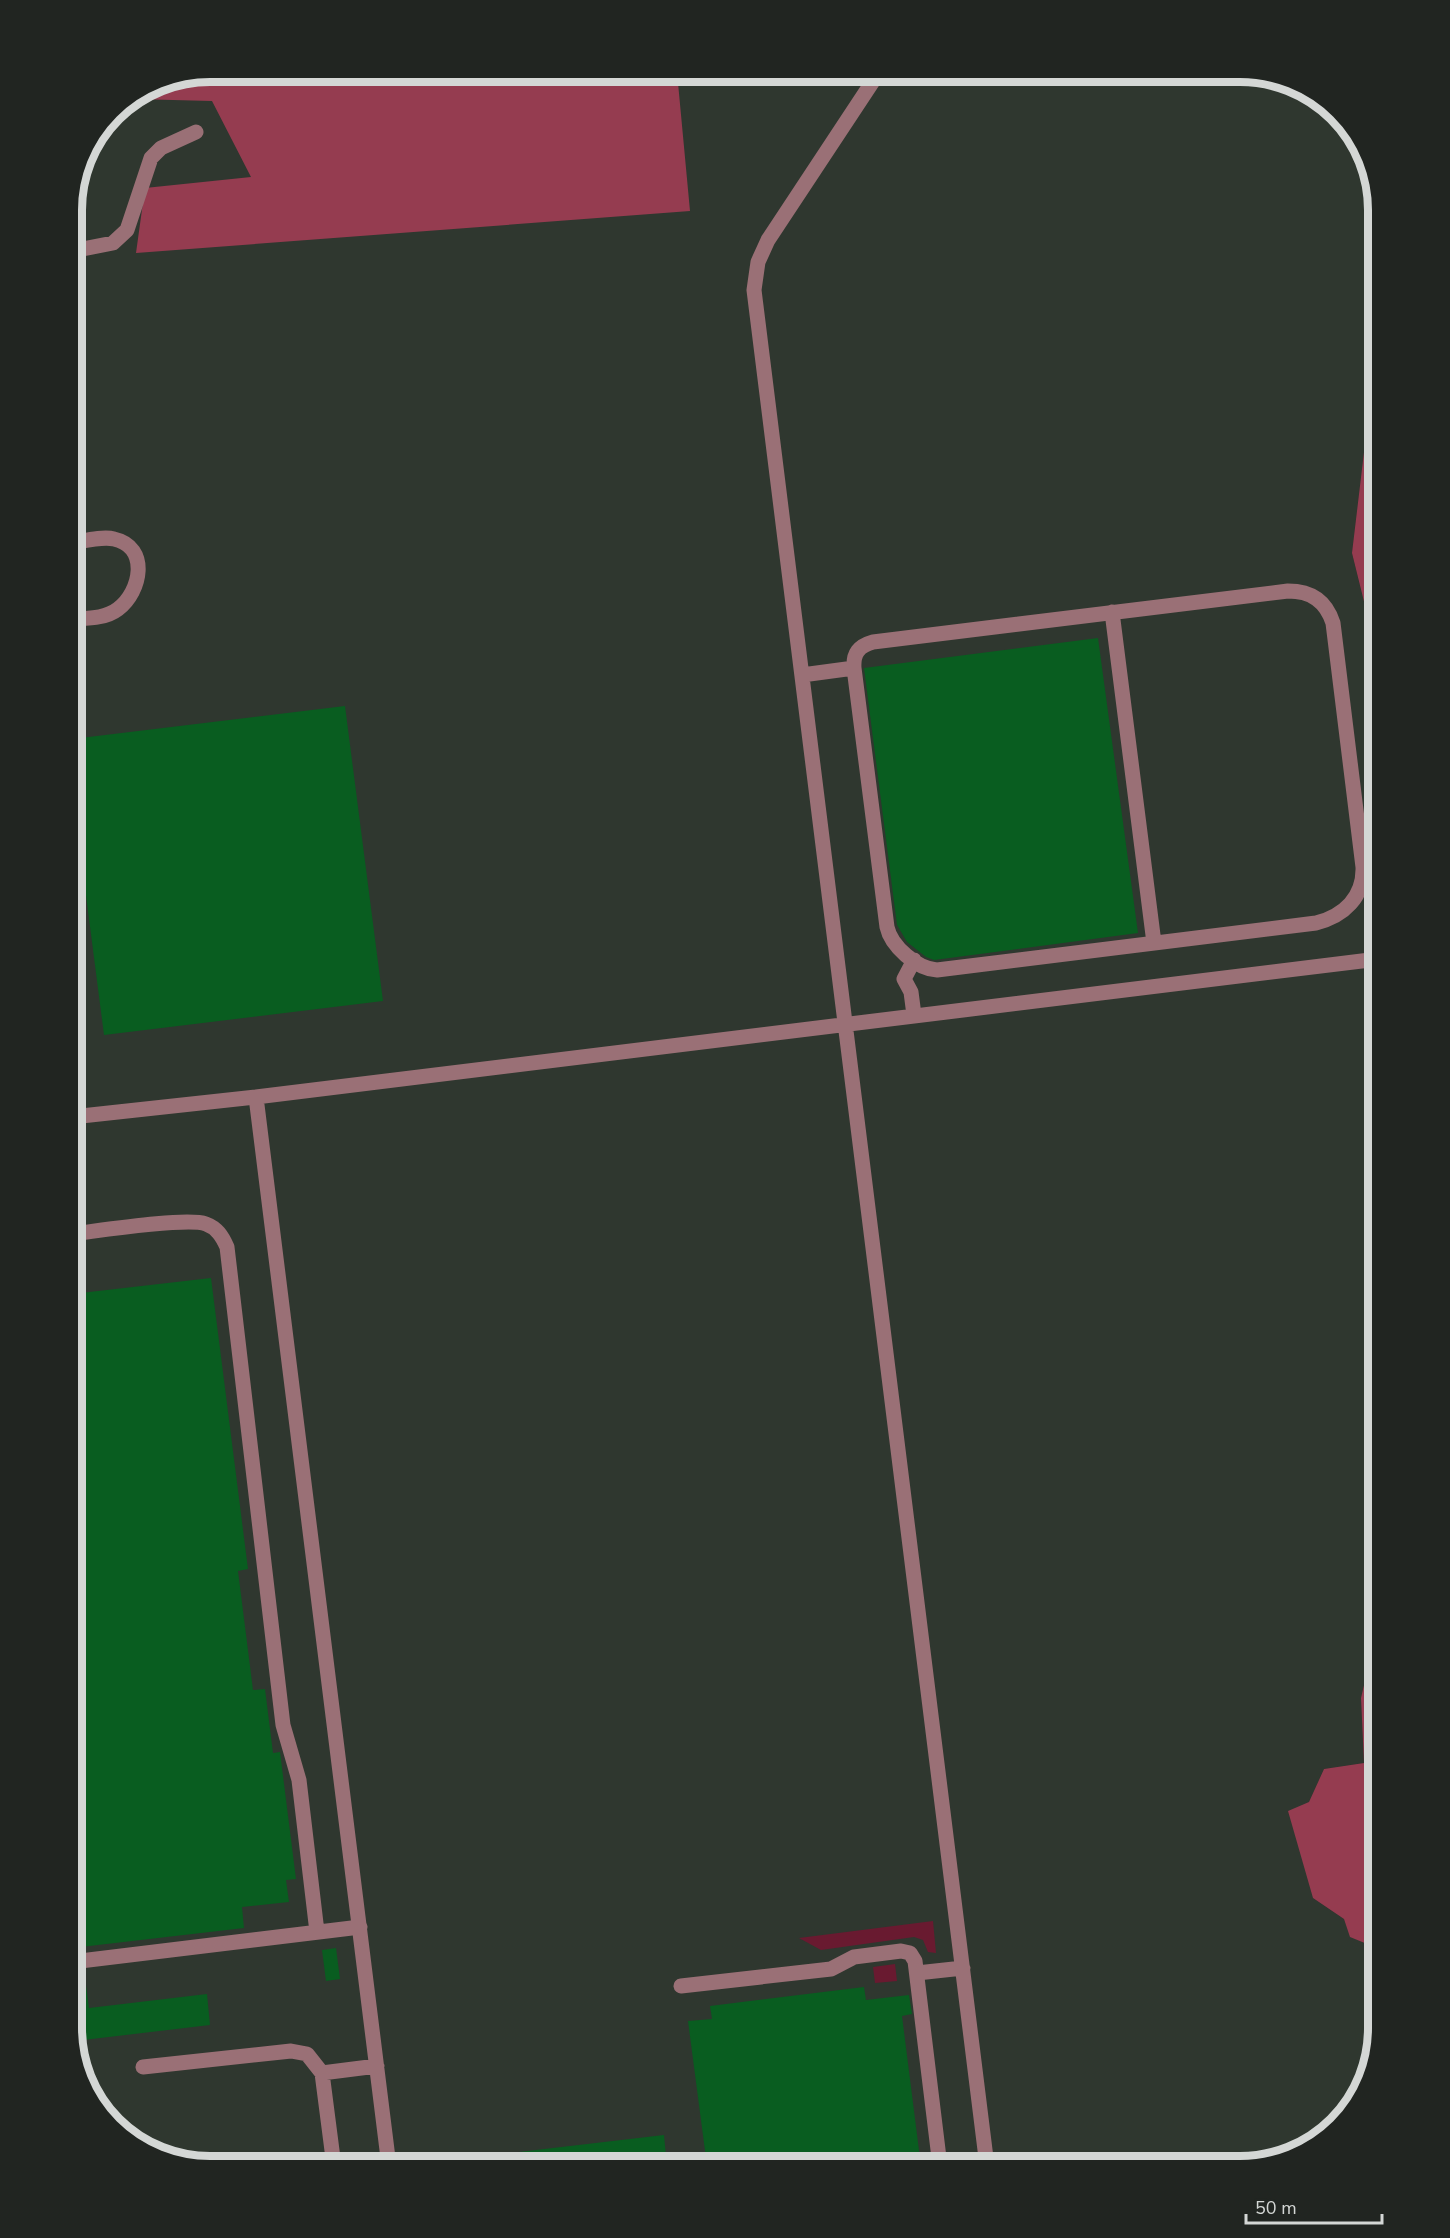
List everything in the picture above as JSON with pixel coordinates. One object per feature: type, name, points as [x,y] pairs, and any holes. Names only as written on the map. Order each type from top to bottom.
[{"type":"street","points":[[872,83],[768,240],[758,262],[755,281],[986,2156]]},
{"type":"street","points":[[83,249],[113,243],[127,230],[151,158],[161,148],[196,132]]},
{"type":"street","points":[[83,542],[113,538],[130,546],[138,559],[139,575],[133,591],[118,610],[98,617],[83,618]]},
{"type":"street","points":[[1295,591],[1318,599],[1328,609],[1333,622],[1363,867],[1357,895],[1341,913],[1316,923],[937,970],[924,967],[889,934],[854,657],[858,650],[873,642],[1112,612],[1295,591]]},
{"type":"street","points":[[1112,612],[1154,943]]},
{"type":"street","points":[[802,675],[854,668]]},
{"type":"street","points":[[914,960],[904,979],[910,992],[914,1015]]},
{"type":"street","points":[[83,1116],[256,1097],[1368,960]]},
{"type":"street","points":[[256,1097],[388,2155]]},
{"type":"street","points":[[83,1233],[193,1221],[214,1228],[223,1237],[227,1247],[284,1725],[299,1780],[317,1932]]},
{"type":"street","points":[[83,1961],[360,1927]]},
{"type":"street","points":[[681,1986],[831,1969],[854,1956],[902,1951],[914,1957],[939,2156]]},
{"type":"street","points":[[917,1973],[963,1968]]},
{"type":"street","points":[[144,2067],[291,2050],[307,2054],[322,2073],[333,2155]]},
{"type":"street","points":[[322,2073],[377,2066]]},
{"type":"shaded area","points":[[203,83],[1247,83],[1280,89],[1310,104],[1336,126],[1346,140],[1358,162],[1363,178],[1368,211],[1368,418],[1352,553],[1368,618],[1368,1668],[1361,1698],[1364,1763],[1324,1769],[1309,1803],[1313,1898],[1344,1919],[1351,1937],[1368,1944],[1368,2027],[1358,2076],[1346,2098],[1324,2124],[1288,2146],[1256,2154],[1239,2156],[203,2155],[170,2149],[140,2134],[114,2112],[104,2098],[89,2068],[83,2035],[83,203],[92,162],[104,140],[126,114],[140,104],[162,92]]},
{"type":"shaded area","points":[[203,83],[678,83],[690,211],[136,253],[145,188],[251,177],[212,101],[148,99],[178,87]]},
{"type":"shaded area","points":[[1368,418],[1368,618],[1352,553]]},
{"type":"shaded area","points":[[1368,1668],[1368,1944],[1350,1937],[1344,1919],[1313,1898],[1288,1811],[1309,1802],[1324,1769],[1364,1763],[1361,1698]]},
{"type":"shaded area","points":[[933,1921],[936,1953],[928,1952],[923,1940],[914,1937],[821,1950],[799,1938]]},
{"type":"shaded area","points":[[895,1964],[897,1981],[875,1983],[873,1967]]},
{"type":"building","points":[[1098,638],[1138,933],[934,960],[926,957],[907,942],[897,925],[864,668]]},
{"type":"building","points":[[345,706],[383,1001],[104,1035],[83,872],[83,738]]},
{"type":"building","points":[[211,1278],[248,1569],[238,1571],[253,1690],[265,1689],[273,1753],[280,1752],[296,1879],[286,1880],[289,1902],[242,1907],[244,1928],[83,1947],[83,1293]]},
{"type":"building","points":[[336,1948],[340,1979],[326,1981],[322,1950]]},
{"type":"building","points":[[83,1970],[89,2008],[207,1994],[210,2025],[84,2040]]},
{"type":"building","points":[[864,1987],[866,2000],[909,1995],[912,2014],[902,2016],[920,2156],[706,2155],[688,2021],[712,2019],[710,2006]]},
{"type":"building","points":[[664,2135],[666,2155],[490,2155]]}]
